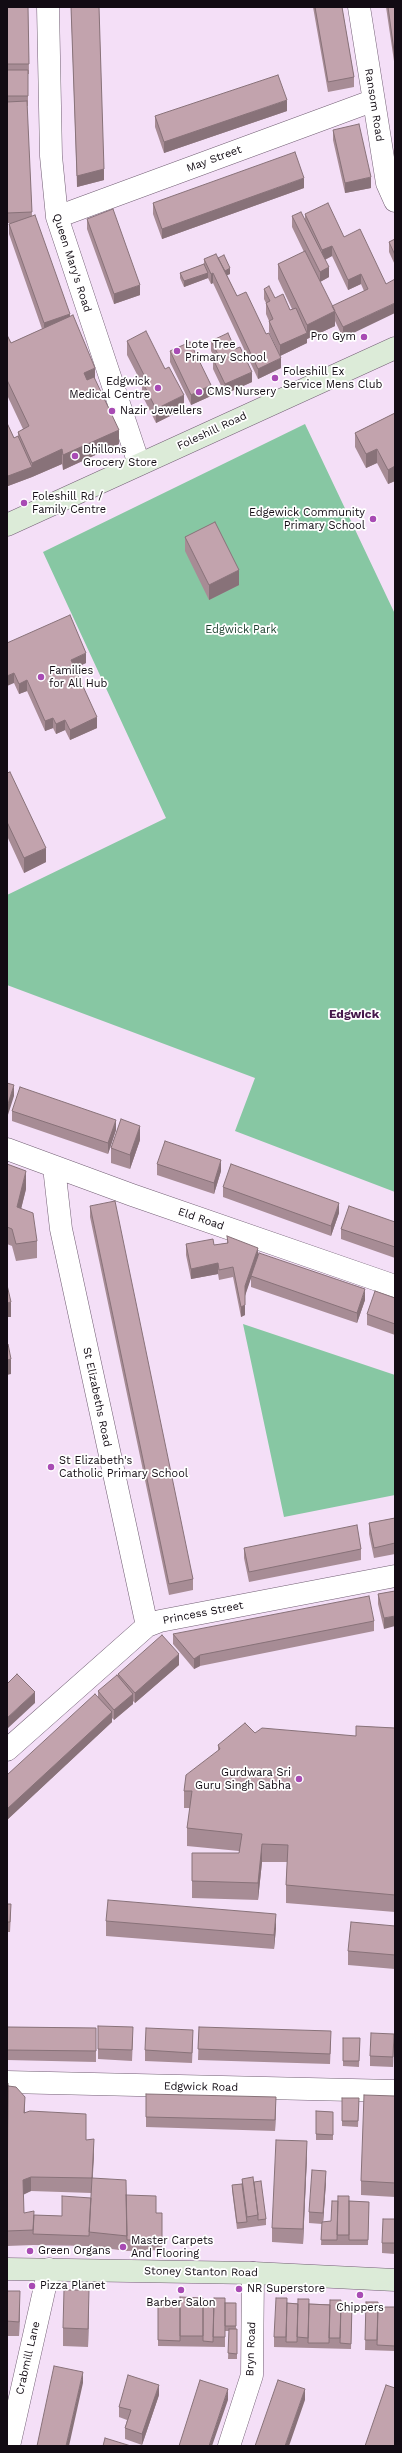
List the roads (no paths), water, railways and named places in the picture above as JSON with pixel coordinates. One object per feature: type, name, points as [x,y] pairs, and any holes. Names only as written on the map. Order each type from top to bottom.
[{"type":"main road","name":"Foleshill Road","points":[[7,526],[395,348]]},
{"type":"main road","name":"Stoney Stanton Road","points":[[7,2269],[253,2273],[395,2280]]},
{"type":"street","name":"Queen Mary's Road","points":[[48,7],[51,156],[57,217],[140,464]]},
{"type":"street","name":"Ransom Road","points":[[359,7],[372,101],[387,183],[395,201]]},
{"type":"street","name":"May Street","points":[[57,217],[372,101]]},
{"type":"street","name":"Eld Road","points":[[7,1149],[54,1167],[395,1286]]},
{"type":"street","name":"St Elizabeths Road","points":[[54,1167],[61,1229],[147,1626]]},
{"type":"street","name":"Princess Street","points":[[7,1750],[147,1626],[160,1621],[395,1576]]},
{"type":"street","name":"Edgwick Road","points":[[7,2082],[395,2091]]},
{"type":"street","name":"Crabmill Lane","points":[[8,2446],[49,2269]]},
{"type":"street","name":"Bryn Road","points":[[229,2446],[252,2375],[253,2273]]},
{"type":"place","name":"Pro Gym","points":[[364,337]]},
{"type":"place","name":"Lote Tree Primary School","points":[[177,351]]},
{"type":"place","name":"Foleshill Ex Service Mens Club","points":[[275,378]]},
{"type":"place","name":"Edgwick Medical Centre","points":[[158,388]]},
{"type":"place","name":"CMS Nursery","points":[[199,392]]},
{"type":"place","name":"Nazir Jewellers","points":[[112,411]]},
{"type":"place","name":"Dhillons Grocery Store","points":[[75,456]]},
{"type":"place","name":"Foleshill Rd / Family Centre","points":[[24,503]]},
{"type":"place","name":"Edgewick Community Primary School","points":[[373,519]]},
{"type":"place","name":"Families for All Hub","points":[[41,677]]},
{"type":"place","name":"St Elizabeth's Catholic Primary School","points":[[51,1467]]},
{"type":"place","name":"Gurdwara Sri Guru Singh Sabha","points":[[299,1779]]},
{"type":"place","name":"Master Carpets And Flooring","points":[[123,2247]]},
{"type":"place","name":"Green Organs","points":[[30,2251]]},
{"type":"place","name":"Pizza Planet","points":[[32,2286]]},
{"type":"place","name":"NR Superstore","points":[[239,2289]]},
{"type":"place","name":"Barber Salon","points":[[181,2290]]},
{"type":"place","name":"Chippers","points":[[360,2295]]},
{"type":"district","name":"Edgwick","points":[[354,1014]]},
{"type":"park label","name":"Edgwick Park","points":[[241,630]]}]
